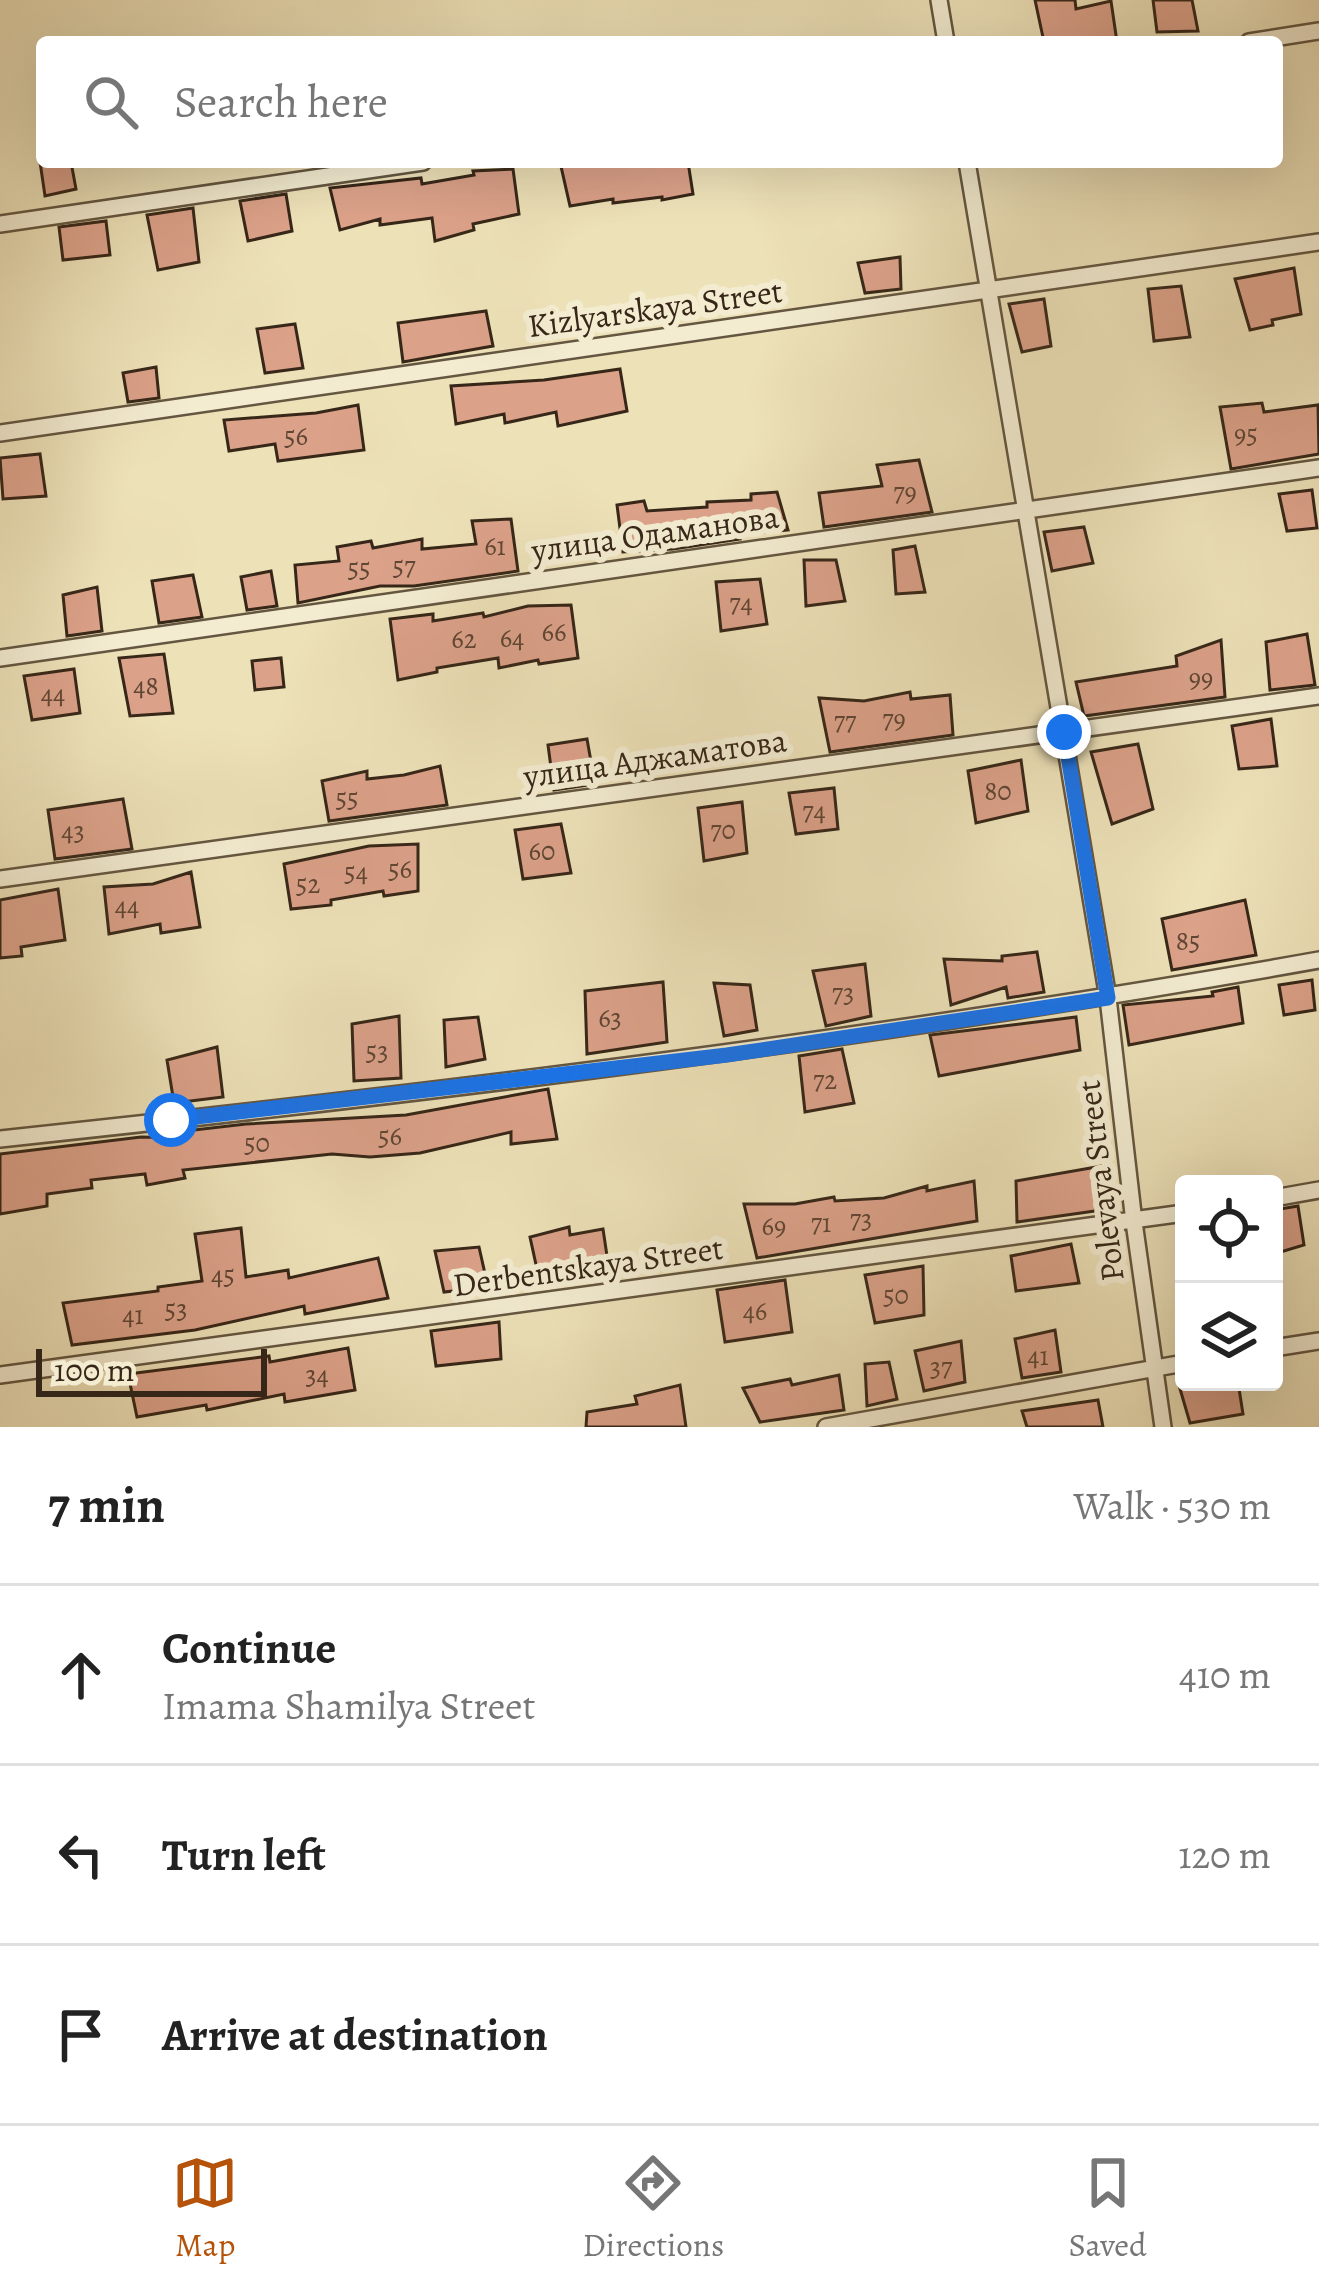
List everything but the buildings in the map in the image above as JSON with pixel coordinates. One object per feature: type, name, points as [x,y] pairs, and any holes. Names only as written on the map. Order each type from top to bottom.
[{"type":"street","points":[[939,0],[945,36]]},
{"type":"street","points":[[1283,37],[1319,32]]},
{"type":"street","points":[[0,224],[382,168]]},
{"type":"street","name":"Polevaya Street","points":[[968,168],[1108,998],[1163,1427]]},
{"type":"street","name":"Kizlyarskaya Street","points":[[0,433],[1319,242]]},
{"type":"street","name":"улица Одаманова","points":[[0,658],[1319,468]]},
{"type":"street","name":"улица Аджаматова","points":[[0,879],[1319,696]]},
{"type":"street","points":[[0,1138],[727,1055],[1108,998],[1319,960]]},
{"type":"street","points":[[1283,1196],[1319,1190]]},
{"type":"street","name":"Derbentskaya Street","points":[[0,1375],[1175,1215]]},
{"type":"street","points":[[1283,1347],[1319,1341]]},
{"type":"street","points":[[826,1427],[1175,1364]]},
{"type":"route","points":[[171,1120],[727,1055],[1108,998],[1064,732]]}]
